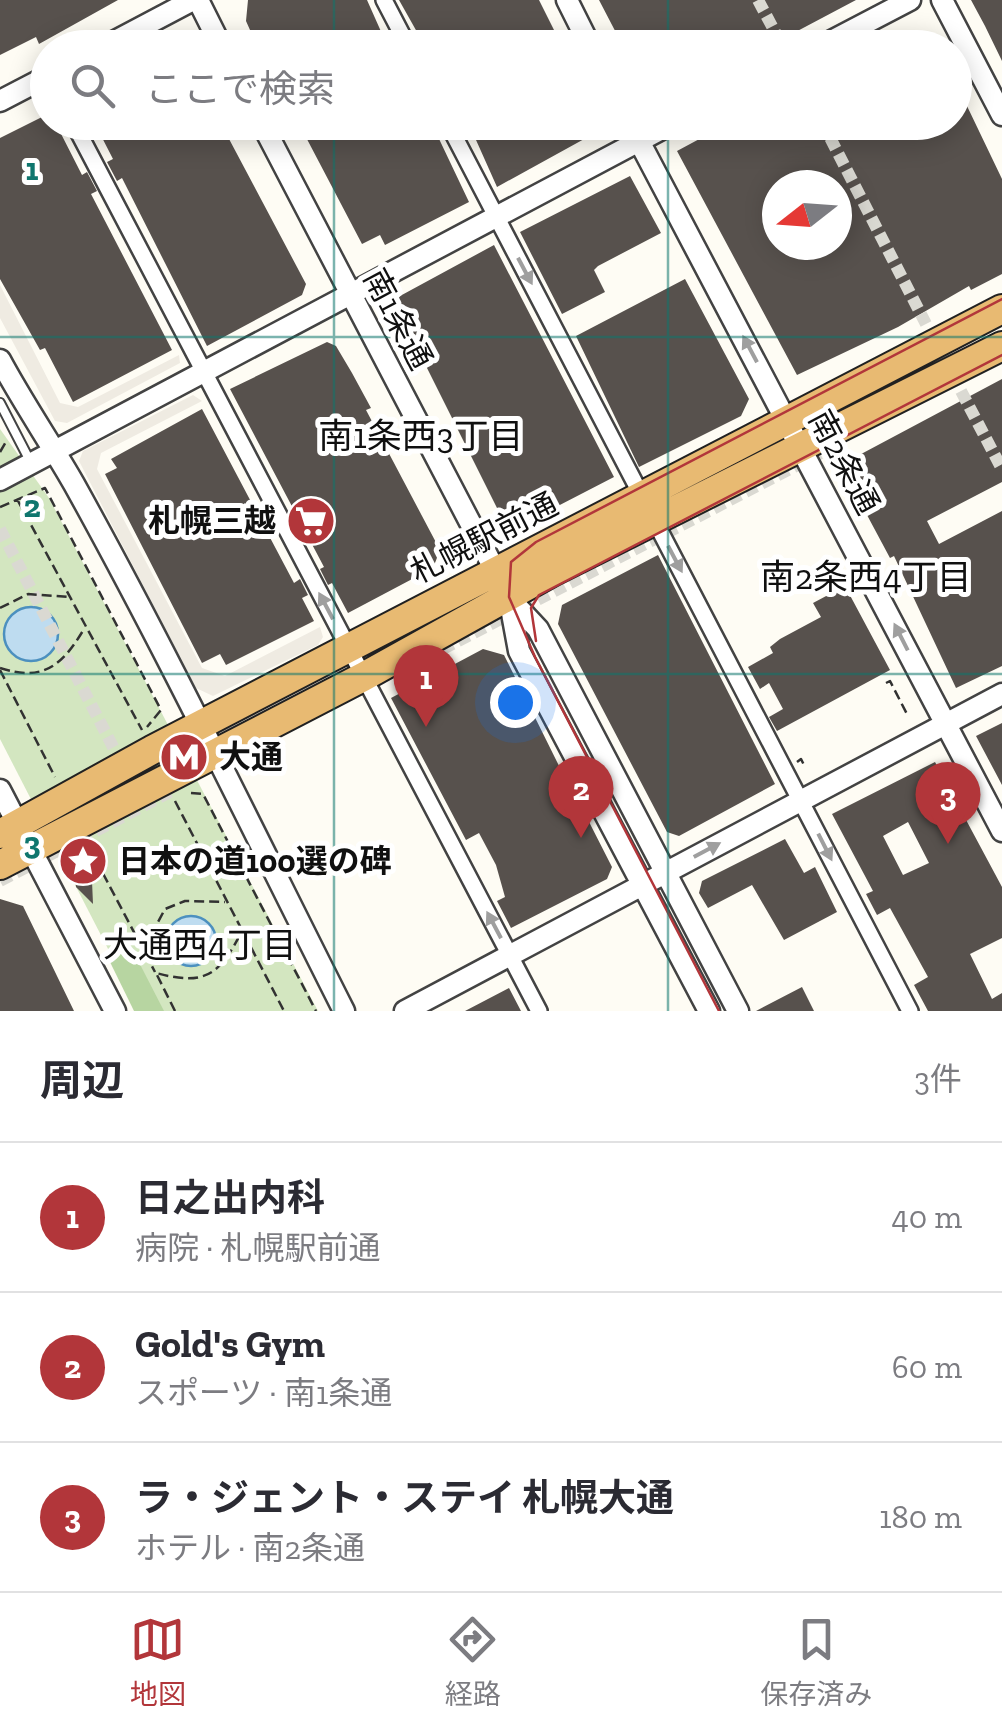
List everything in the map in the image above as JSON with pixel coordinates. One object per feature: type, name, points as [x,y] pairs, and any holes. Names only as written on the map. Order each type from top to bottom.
[{"type":"highway","name":"札幌駅前通","points":[[9,829],[348,648],[502,585],[649,508],[788,420],[1002,309]]},
{"type":"highway","name":"札幌駅前通","points":[[649,508],[802,446],[1002,346]]},
{"type":"highway","name":"札幌駅前通","points":[[0,865],[364,678],[502,585]]},
{"type":"street","points":[[137,30],[195,0],[212,30]]},
{"type":"street","points":[[384,0],[399,30]]},
{"type":"street","points":[[567,0],[582,30]]},
{"type":"street","points":[[852,30],[910,0]]},
{"type":"street","points":[[942,0],[958,30]]},
{"type":"street","points":[[972,58],[1002,116]]},
{"type":"street","points":[[0,101],[30,85]]},
{"type":"street","points":[[81,140],[539,1011]]},
{"type":"street","name":"南1条通","points":[[270,140],[502,585],[538,630],[738,1011]]},
{"type":"street","points":[[456,140],[910,1011]]},
{"type":"street","points":[[0,480],[496,217],[621,140]]},
{"type":"street","name":"南2条通","points":[[638,140],[1002,831]]},
{"type":"street","points":[[0,360],[200,725],[344,1011]]},
{"type":"street","name":"南1条通","points":[[502,585],[519,651],[710,1011]]},
{"type":"street","points":[[405,1011],[1002,694]]},
{"type":"street","points":[[0,790],[9,829],[31,850],[115,1011]]},
{"type":"lane","points":[[0,403],[31,464]]},
{"type":"path","points":[[0,452],[8,438]]},
{"type":"path","points":[[0,507],[17,498],[45,488],[162,710],[142,732],[17,498]]},
{"type":"path","points":[[0,608],[28,594],[69,597]]},
{"type":"path","points":[[0,669],[29,676],[46,672],[59,665],[85,628]]},
{"type":"path","points":[[0,669],[56,778]]},
{"type":"path","points":[[886,683],[890,681],[908,716]]},
{"type":"path","points":[[801,760],[805,766]]},
{"type":"path","points":[[284,1011],[173,802],[190,793],[204,796],[316,1011]]},
{"type":"path","points":[[89,846],[176,1011]]},
{"type":"path","points":[[143,950],[165,909],[185,901],[226,902]]},
{"type":"path","points":[[156,973],[190,980],[212,974],[242,931]]},
{"type":"green space","points":[[0,429],[49,498],[318,1011],[140,1011],[0,739]]},
{"type":"green space","points":[[128,941],[164,1011],[134,1011],[110,962]]},
{"type":"shaded area","points":[[0,285],[60,403],[78,407],[179,355],[180,363],[67,423],[55,421],[0,318]]},
{"type":"shaded area","points":[[193,395],[202,401],[101,453],[97,469],[202,668],[225,676],[320,627],[323,637],[318,645],[213,696],[196,688],[79,461],[83,451]]},
{"type":"water","points":[[31,607],[50,615],[58,634],[50,653],[31,661],[12,653],[4,634],[12,615]]},
{"type":"water","points":[[191,916],[209,923],[216,941],[209,959],[191,966],[173,959],[166,941],[173,923]]},
{"type":"building","points":[[0,0],[118,0],[64,30],[30,30],[30,40],[0,55]]},
{"type":"building","points":[[248,0],[367,0],[380,30],[250,30],[246,21]]},
{"type":"building","points":[[399,0],[539,0],[554,30],[416,30]]},
{"type":"building","points":[[599,0],[856,0],[799,30],[615,30]]},
{"type":"building","points":[[971,0],[1002,0],[1002,61],[985,26]]},
{"type":"building","points":[[972,116],[1002,179],[1002,274],[971,290],[969,286],[898,327],[797,375],[677,151],[697,140],[972,140]]},
{"type":"building","points":[[30,123],[30,140],[64,140],[82,175],[87,172],[97,191],[91,194],[172,350],[73,402],[45,348],[40,350],[0,279],[0,138]]},
{"type":"building","points":[[103,140],[230,140],[306,284],[302,295],[207,346],[122,178],[117,181],[107,162],[113,159]]},
{"type":"building","points":[[307,140],[440,140],[469,202],[385,245],[380,235],[362,244]]},
{"type":"building","points":[[476,140],[582,140],[497,187]]},
{"type":"building","points":[[630,176],[661,233],[598,266],[594,270],[605,292],[562,314],[520,232]]},
{"type":"building","points":[[494,245],[614,477],[525,523],[500,514],[395,304],[400,296]]},
{"type":"building","points":[[685,279],[749,399],[741,416],[639,467],[576,336]]},
{"type":"building","points":[[327,342],[336,346],[352,373],[371,408],[366,410],[440,550],[433,568],[348,613],[332,583],[328,585],[320,569],[324,567],[230,389]]},
{"type":"building","points":[[1002,379],[1002,482],[927,521],[939,544],[1002,511],[1002,666],[956,688],[894,556],[890,558],[844,472],[848,461]]},
{"type":"building","points":[[202,409],[294,583],[300,579],[308,595],[302,598],[314,621],[226,665],[220,654],[202,663],[105,474],[117,468],[111,459]]},
{"type":"building","points":[[658,555],[775,784],[679,836],[667,832],[558,624],[562,605]]},
{"type":"building","points":[[845,586],[890,670],[777,731],[769,717],[783,709],[769,683],[760,689],[748,667],[773,653],[770,647],[780,639],[821,617],[813,603]]},
{"type":"building","points":[[483,649],[504,655],[570,788],[575,786],[612,867],[607,879],[511,928],[497,901],[505,897],[496,865],[479,833],[466,840],[391,698]]},
{"type":"building","points":[[1002,723],[1002,785],[976,736]]},
{"type":"building","points":[[935,762],[1002,887],[1002,938],[970,954],[992,999],[1002,993],[1002,1011],[928,1011],[914,985],[928,977],[890,908],[877,915],[866,894],[873,891],[832,814]],"holes":[[[908,822],[929,863],[903,875],[883,836]]]},
{"type":"building","points":[[785,839],[804,873],[815,867],[837,912],[784,940],[752,885],[708,908],[699,893],[702,881]]},
{"type":"building","points":[[73,858],[92,881],[93,904],[76,887]]},
{"type":"building","points":[[0,899],[23,906],[74,1011],[0,1011]]},
{"type":"building","points":[[802,987],[814,1011],[756,1011]]},
{"type":"building","points":[[509,988],[521,1011],[465,1011]]},
{"type":"tunnel","points":[[758,0],[774,30]]},
{"type":"tunnel","points":[[831,140],[926,324]]},
{"type":"tunnel","points":[[961,391],[1002,469]]},
{"type":"tunnel","points":[[410,666],[840,443]]},
{"type":"tunnel","points":[[0,529],[138,795]]},
{"type":"tunnel","points":[[0,881],[170,792]]},
{"type":"tram line","points":[[719,1011],[535,657],[509,597],[511,562],[536,542],[1002,299]]},
{"type":"tram line","points":[[536,641],[531,608],[539,595],[1002,355]]},
{"type":"place","name":"札幌三越","points":[[311,521]]},
{"type":"place","name":"日之出内科","points":[[426,727]]},
{"type":"place","name":"大通","points":[[184,757]]},
{"type":"place","name":"Gold's Gym","points":[[581,838]]},
{"type":"place","name":"ラ・ジェント・ステイ 札幌大通","points":[[948,844]]},
{"type":"place","name":"日本の道100選の碑","points":[[83,861]]},
{"type":"district","name":"南1条西3丁目","points":[[421,436]]},
{"type":"district","name":"南2条西4丁目","points":[[866,577]]},
{"type":"district","name":"大通西4丁目","points":[[200,945]]}]
